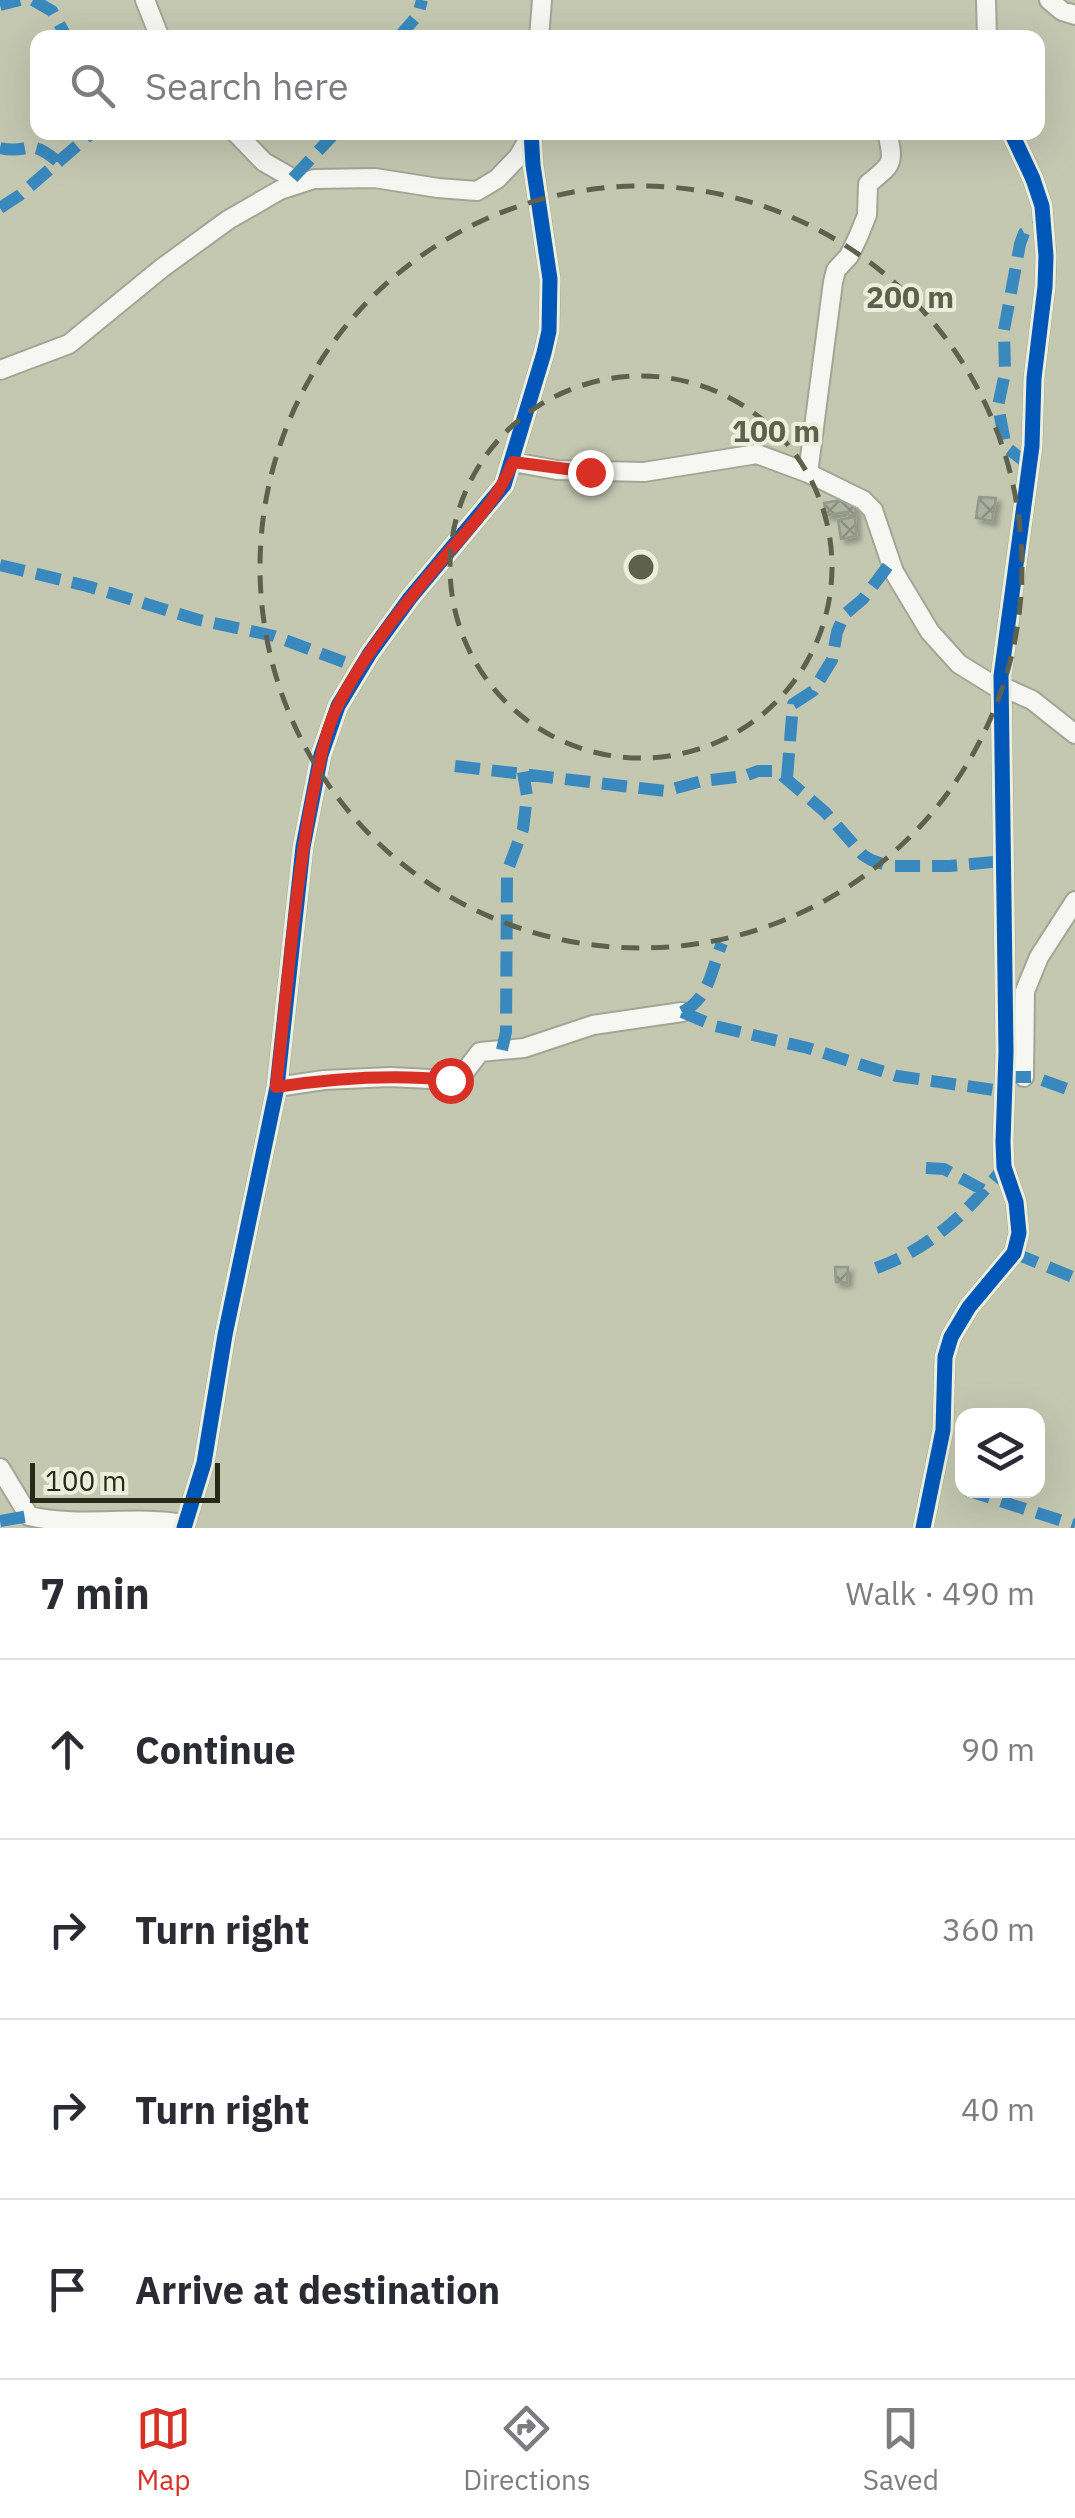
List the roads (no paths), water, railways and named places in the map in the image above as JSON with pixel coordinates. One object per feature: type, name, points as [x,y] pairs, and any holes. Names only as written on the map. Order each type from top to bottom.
[{"type":"street","points":[[145,0],[157,30]]},
{"type":"street","points":[[540,30],[542,0]]},
{"type":"street","points":[[986,0],[987,30]]},
{"type":"street","points":[[1049,0],[1062,11],[1075,14]]},
{"type":"street","points":[[243,140],[264,162],[299,182]]},
{"type":"street","points":[[0,370],[60,350],[136,287],[228,220],[299,182],[375,178],[471,192],[497,178],[518,157],[528,140]]},
{"type":"street","points":[[0,1468],[30,1516],[72,1523],[146,1520],[184,1526],[204,1463],[224,1335],[276,1087],[303,847],[321,755],[338,706],[370,652],[504,484],[544,354],[550,280],[532,140]]},
{"type":"street","points":[[808,474],[836,270],[860,235],[868,184],[887,172],[891,164],[889,140]]},
{"type":"street","points":[[923,1528],[943,1430],[944,1357],[970,1307],[1014,1253],[1019,1233],[1016,1202],[1004,1167],[1003,1142],[1006,1052],[1001,688],[1032,446],[1034,378],[1046,272],[1042,206],[1014,140]]},
{"type":"street","points":[[513,462],[557,470],[644,472],[757,454],[863,500],[873,510],[894,572],[930,632],[958,664],[1032,700],[1075,734]]},
{"type":"street","points":[[1024,1077],[1025,991],[1039,957],[1075,901]]},
{"type":"street","points":[[276,1087],[390,1077],[450,1080],[463,1074],[480,1052],[524,1048],[570,1031],[682,1012]]}]
